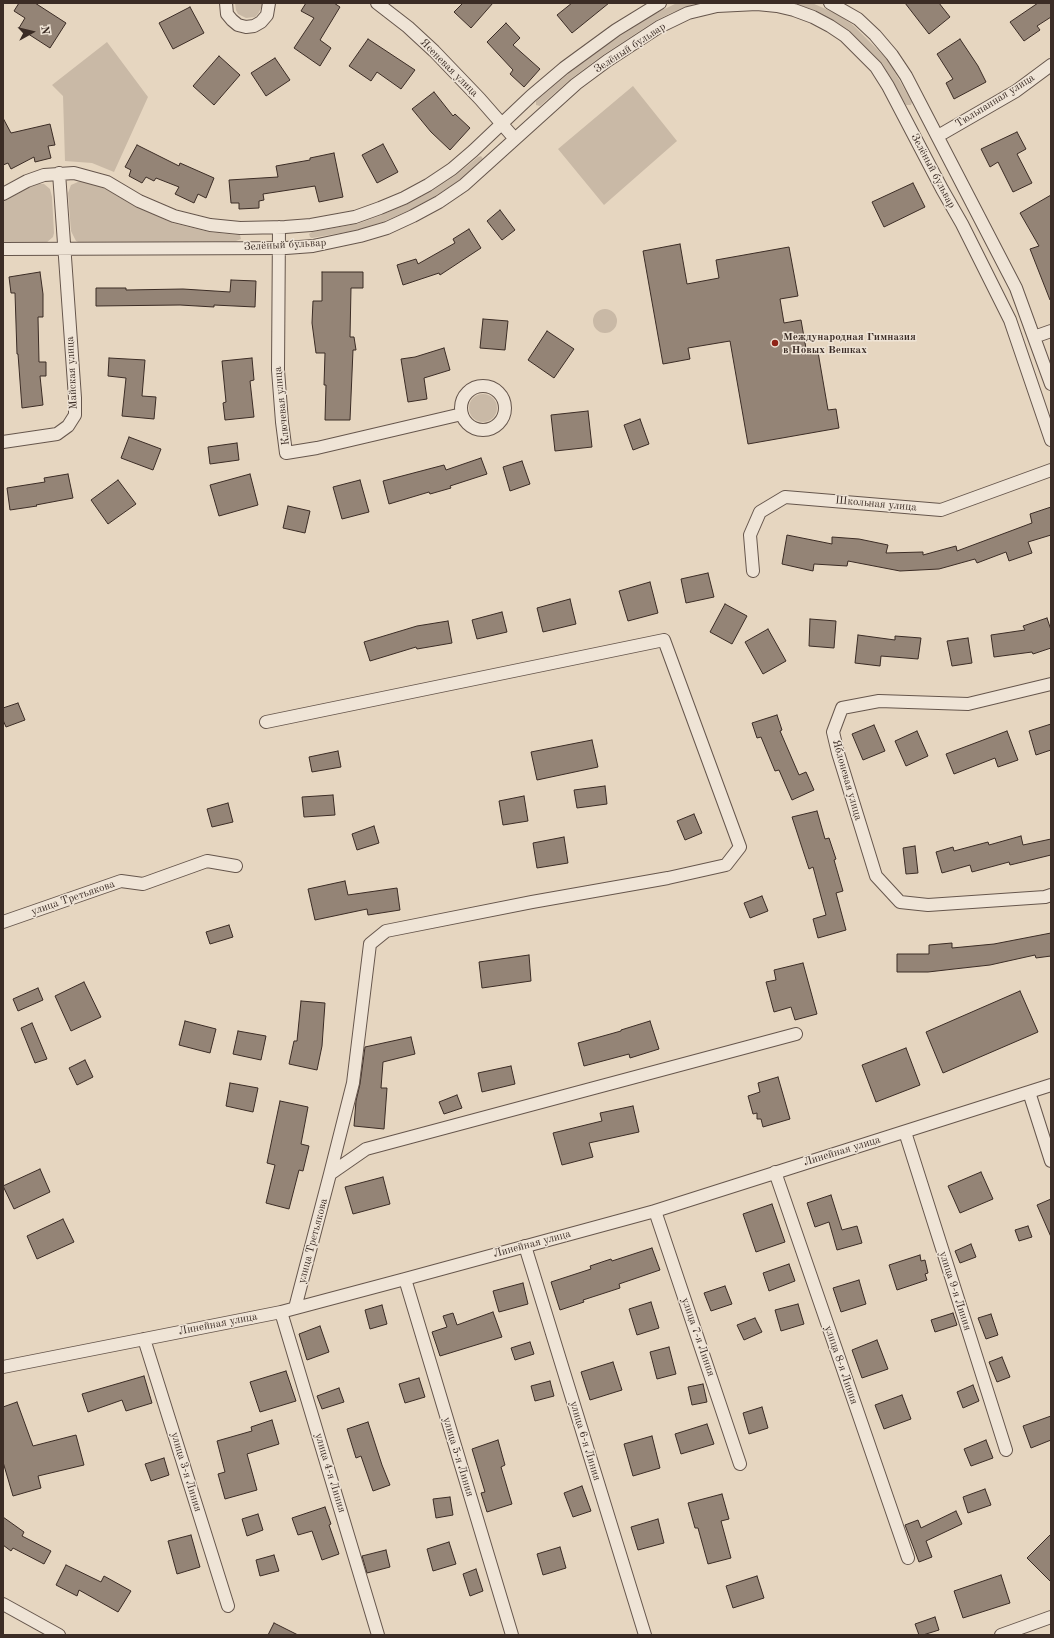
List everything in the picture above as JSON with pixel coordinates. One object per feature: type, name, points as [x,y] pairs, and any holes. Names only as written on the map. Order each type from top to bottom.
[{"type":"street","points":[[226,3],[227,14],[238,25],[246,27],[254,26],[262,22],[267,16],[269,3]]},
{"type":"street","name":"Ясеневая улица","points":[[377,3],[408,27],[434,51],[458,75],[515,139]]},
{"type":"street","name":"Зелёный бульвар","points":[[3,194],[27,181],[44,175],[74,173],[107,182],[156,209],[193,222],[229,228],[279,227],[334,222],[380,208],[404,198],[428,185],[452,169],[564,68],[616,30],[660,3]]},
{"type":"street","name":"Зелёный бульвар","points":[[830,3],[848,7],[858,20],[892,54],[906,76],[1016,288],[1051,384]]},
{"type":"street","name":"Зелёный бульвар","points":[[3,249],[64,250],[279,248],[313,246],[338,242],[387,228],[439,202],[464,185],[566,93],[607,61],[659,27],[688,13],[716,6],[757,4],[777,6],[794,10],[830,26],[845,36],[876,67],[897,102],[962,224],[1010,320],[1051,440]]},
{"type":"street","name":"Тюльпанная улица","points":[[938,136],[1016,91],[1051,65]]},
{"type":"street","name":"Майская улица","points":[[3,442],[57,434],[68,426],[75,415],[76,398],[59,173]]},
{"type":"street","name":"Ключевая улица","points":[[279,227],[278,370],[286,452],[317,448],[462,414]]},
{"type":"street","points":[[1034,337],[1051,331]]},
{"type":"street","name":"Школьная улица","points":[[753,571],[750,536],[760,512],[785,497],[941,510],[1051,470]]},
{"type":"street","name":"улица Третьякова","points":[[266,722],[664,640],[740,847],[726,865],[668,878],[532,902],[386,931],[370,944],[353,1083],[295,1308]]},
{"type":"street","name":"Яблоневая улица","points":[[1051,684],[968,704],[879,701],[842,708],[833,732],[838,753],[876,876],[900,902],[928,905],[1045,897],[1051,895]]},
{"type":"street","name":"улица Третьякова","points":[[3,922],[120,881],[143,884],[207,861],[236,866]]},
{"type":"street","points":[[330,1174],[366,1149],[796,1034]]},
{"type":"street","name":"Линейная улица","points":[[3,1367],[281,1312],[405,1279],[655,1211],[1051,1085]]},
{"type":"street","points":[[1029,1092],[1051,1161]]},
{"type":"street","name":"улица 9-я Линия","points":[[905,1132],[1006,1450]]},
{"type":"street","name":"улица 8-я Линия","points":[[775,1172],[908,1558]]},
{"type":"street","name":"улица 7-я Линия","points":[[655,1211],[740,1464]]},
{"type":"street","name":"улица 6-я Линия","points":[[525,1246],[645,1635]]},
{"type":"street","name":"улица 5-я Линия","points":[[405,1279],[512,1635]]},
{"type":"street","name":"улица 4-я Линия","points":[[281,1312],[378,1635]]},
{"type":"street","name":"улица 3-я Линия","points":[[144,1339],[228,1606]]},
{"type":"street","points":[[3,1604],[59,1635]]},
{"type":"street","points":[[1001,1635],[1051,1617]]},
{"type":"shaded area","points":[[235,3],[262,3],[262,6],[255,17],[246,18],[238,14]]},
{"type":"shaded area","points":[[677,3],[697,3],[655,21],[603,55],[572,78],[540,106],[536,105],[536,101],[599,50],[652,15]]},
{"type":"shaded area","points":[[794,3],[812,3],[837,14],[853,25],[887,59],[912,102],[911,105],[906,105],[882,63],[849,30],[816,11]]},
{"type":"shaded area","points":[[107,42],[148,97],[114,172],[92,163],[65,161],[63,96],[52,85]]},
{"type":"shaded area","points":[[633,86],[677,141],[604,205],[558,149]]},
{"type":"shaded area","points":[[481,156],[483,159],[482,161],[460,180],[410,210],[385,221],[358,230],[312,238],[310,237],[309,234],[312,232],[357,224],[407,204],[432,191]]},
{"type":"shaded area","points":[[80,181],[88,182],[104,188],[136,206],[172,223],[209,232],[240,235],[241,239],[236,241],[80,243],[76,241],[71,231],[68,193],[71,185]]},
{"type":"shaded area","points":[[37,184],[44,184],[50,189],[52,197],[53,237],[46,243],[3,242],[3,202]]},
{"type":"shaded area","points":[[605,309],[614,312],[617,321],[614,330],[605,333],[596,330],[593,321],[596,312]]},
{"type":"shaded area","points":[[483,394],[493,398],[497,408],[493,418],[483,422],[473,418],[469,408],[473,398]]},
{"type":"building","points":[[19,3],[35,3],[66,23],[50,48],[19,28],[25,18],[14,11]]},
{"type":"building","points":[[306,3],[334,3],[340,7],[320,40],[331,48],[320,66],[294,48],[314,18],[301,11]]},
{"type":"building","points":[[463,3],[493,3],[471,28],[454,12]]},
{"type":"building","points":[[572,3],[609,3],[572,33],[557,15]]},
{"type":"building","points":[[905,3],[939,3],[950,17],[929,34]]},
{"type":"building","points":[[1038,3],[1051,3],[1051,17],[1037,26],[1040,30],[1024,41],[1010,22]]},
{"type":"building","points":[[190,7],[204,33],[173,49],[159,23]]},
{"type":"building","points":[[506,23],[520,38],[513,45],[540,69],[524,87],[510,74],[513,70],[487,42]]},
{"type":"building","points":[[368,39],[415,70],[401,89],[377,72],[371,81],[349,66]]},
{"type":"building","points":[[960,39],[978,66],[986,82],[954,99],[946,83],[953,79],[937,54]]},
{"type":"building","points":[[219,56],[240,75],[214,105],[193,86]]},
{"type":"building","points":[[275,58],[290,80],[266,96],[251,73]]},
{"type":"building","points":[[434,92],[453,116],[455,114],[470,128],[450,150],[431,132],[412,109]]},
{"type":"building","points":[[3,118],[11,133],[50,124],[55,145],[48,146],[51,158],[35,162],[34,157],[11,169],[8,163],[3,165]]},
{"type":"building","points":[[1017,132],[1026,149],[1017,154],[1032,183],[1013,192],[998,162],[990,167],[981,149]]},
{"type":"building","points":[[383,144],[398,172],[377,183],[362,155]]},
{"type":"building","points":[[137,145],[179,166],[180,163],[214,178],[206,198],[198,194],[194,203],[175,194],[179,187],[156,178],[154,181],[146,177],[142,183],[129,176],[131,170],[125,167]]},
{"type":"building","points":[[334,153],[343,197],[319,202],[315,186],[263,194],[264,200],[259,201],[259,208],[239,209],[239,203],[231,203],[229,180],[278,177],[276,166],[310,160],[310,158]]},
{"type":"building","points":[[913,183],[925,207],[884,227],[872,202]]},
{"type":"building","points":[[1051,195],[1050,300],[1030,249],[1039,246],[1020,213]]},
{"type":"building","points":[[500,210],[515,230],[502,240],[487,221]]},
{"type":"building","points":[[469,229],[481,248],[440,275],[439,273],[403,285],[397,265],[416,259],[418,264],[455,243],[453,239]]},
{"type":"building","name":"Международная Гимназия в Новых Вешках","points":[[680,244],[687,284],[719,278],[716,260],[789,247],[798,296],[780,299],[784,323],[801,320],[807,354],[818,352],[828,410],[836,409],[839,428],[748,444],[730,341],[688,348],[690,359],[663,364],[643,251]]},
{"type":"building","points":[[40,272],[43,294],[43,317],[38,317],[39,362],[46,362],[46,376],[40,376],[43,405],[22,408],[17,354],[15,293],[11,293],[9,277]]},
{"type":"building","points":[[322,272],[363,272],[363,288],[351,288],[350,337],[354,337],[356,350],[353,350],[350,420],[325,420],[325,353],[316,353],[312,323],[313,301],[322,301]]},
{"type":"building","points":[[231,280],[256,281],[255,307],[214,305],[214,307],[180,305],[96,306],[96,288],[126,288],[126,290],[183,289],[230,292]]},
{"type":"building","points":[[483,319],[508,321],[505,350],[480,348]]},
{"type":"building","points":[[547,331],[574,349],[554,378],[528,360]]},
{"type":"building","points":[[444,348],[450,370],[424,378],[427,399],[408,402],[401,359],[415,357]]},
{"type":"building","points":[[109,358],[145,360],[142,396],[156,397],[154,419],[122,416],[126,378],[108,376]]},
{"type":"building","points":[[252,358],[254,380],[250,381],[254,417],[225,420],[223,403],[226,402],[222,361]]},
{"type":"building","points":[[588,411],[592,447],[555,451],[551,415]]},
{"type":"building","points":[[640,419],[649,444],[633,450],[624,425]]},
{"type":"building","points":[[129,437],[161,449],[153,470],[121,458]]},
{"type":"building","points":[[237,443],[239,460],[210,464],[208,447]]},
{"type":"building","points":[[481,458],[487,474],[450,486],[451,488],[430,494],[429,492],[389,504],[383,481],[444,465],[446,470]]},
{"type":"building","points":[[522,461],[530,484],[510,491],[503,467]]},
{"type":"building","points":[[68,474],[73,498],[10,510],[7,488],[45,482],[44,478]]},
{"type":"building","points":[[250,474],[258,505],[219,516],[210,485]]},
{"type":"building","points":[[118,480],[136,504],[108,524],[91,500]]},
{"type":"building","points":[[360,480],[369,512],[342,519],[333,487]]},
{"type":"building","points":[[288,506],[310,511],[305,533],[283,528]]},
{"type":"building","points":[[1051,507],[1051,535],[1028,542],[1032,553],[1009,561],[1006,552],[977,563],[975,559],[939,569],[900,571],[848,561],[847,566],[814,564],[813,571],[782,564],[787,535],[832,544],[832,537],[859,539],[888,545],[886,553],[923,552],[923,555],[956,546],[957,551],[1032,523],[1030,514]]},
{"type":"building","points":[[708,573],[714,597],[686,603],[681,579]]},
{"type":"building","points":[[650,582],[658,613],[628,621],[619,591]]},
{"type":"building","points":[[570,599],[576,624],[543,632],[537,608]]},
{"type":"building","points":[[725,604],[747,616],[732,644],[710,632]]},
{"type":"building","points":[[502,612],[507,632],[477,639],[472,620]]},
{"type":"building","points":[[1047,618],[1051,630],[1051,648],[1033,654],[1032,652],[994,657],[991,635],[1025,630],[1023,626]]},
{"type":"building","points":[[810,619],[836,621],[834,648],[809,646]]},
{"type":"building","points":[[448,621],[452,643],[417,649],[416,647],[370,661],[364,642],[417,626]]},
{"type":"building","points":[[768,629],[786,661],[763,674],[745,642]]},
{"type":"building","points":[[858,635],[895,640],[895,636],[921,638],[918,659],[881,656],[880,666],[855,663]]},
{"type":"building","points":[[968,638],[972,663],[952,666],[947,641]]},
{"type":"building","points":[[18,703],[25,720],[6,727],[3,720],[3,708]]},
{"type":"building","points":[[777,715],[782,730],[780,731],[799,775],[806,772],[814,790],[792,800],[779,770],[775,771],[761,737],[757,738],[752,723]]},
{"type":"building","points":[[1051,724],[1051,750],[1036,755],[1029,731]]},
{"type":"building","points":[[874,725],[885,751],[863,760],[852,734]]},
{"type":"building","points":[[917,731],[928,756],[906,766],[895,741]]},
{"type":"building","points":[[1007,731],[1018,760],[998,767],[995,758],[954,774],[946,754]]},
{"type":"building","points":[[592,740],[598,767],[537,780],[531,752]]},
{"type":"building","points":[[338,751],[341,767],[312,772],[309,757]]},
{"type":"building","points":[[605,786],[607,804],[577,808],[574,790]]},
{"type":"building","points":[[333,795],[335,815],[304,817],[302,797]]},
{"type":"building","points":[[524,796],[528,821],[503,825],[499,801]]},
{"type":"building","points":[[228,803],[233,822],[212,827],[207,809]]},
{"type":"building","points":[[817,811],[825,839],[829,838],[836,859],[834,860],[843,891],[836,893],[846,930],[818,938],[813,919],[826,915],[813,867],[809,869],[792,817]]},
{"type":"building","points":[[694,814],[702,833],[685,840],[677,821]]},
{"type":"building","points":[[374,826],[379,843],[357,850],[352,834]]},
{"type":"building","points":[[1021,836],[1023,845],[1051,839],[1051,855],[1010,865],[1009,862],[972,872],[970,865],[942,873],[936,852],[953,847],[954,851],[988,842],[989,845]]},
{"type":"building","points":[[564,837],[568,863],[537,868],[533,843]]},
{"type":"building","points":[[915,846],[918,873],[906,874],[903,848]]},
{"type":"building","points":[[345,881],[348,895],[397,888],[400,910],[368,915],[367,909],[315,920],[308,889]]},
{"type":"building","points":[[762,896],[768,911],[750,918],[744,903]]},
{"type":"building","points":[[229,925],[233,937],[210,944],[206,932]]},
{"type":"building","points":[[1051,933],[1051,956],[1036,958],[1035,955],[990,965],[928,972],[897,972],[897,954],[929,954],[929,945],[952,943],[952,948],[994,944]]},
{"type":"building","points":[[529,955],[531,981],[482,988],[479,962]]},
{"type":"building","points":[[803,963],[817,1014],[795,1020],[791,1007],[774,1012],[766,982],[776,980],[774,970]]},
{"type":"building","points":[[84,982],[101,1017],[71,1031],[55,996]]},
{"type":"building","points":[[38,988],[43,1000],[18,1011],[13,999]]},
{"type":"building","points":[[1020,991],[1038,1032],[943,1073],[926,1032]]},
{"type":"building","points":[[301,1001],[325,1003],[322,1046],[317,1070],[289,1064],[294,1041],[297,1041]]},
{"type":"building","points":[[185,1021],[216,1029],[210,1053],[179,1045]]},
{"type":"building","points":[[650,1021],[659,1049],[630,1058],[629,1054],[584,1066],[578,1043]]},
{"type":"building","points":[[32,1023],[47,1059],[35,1063],[21,1028]]},
{"type":"building","points":[[238,1031],[266,1036],[261,1060],[233,1054]]},
{"type":"building","points":[[411,1037],[415,1054],[383,1062],[381,1088],[387,1088],[384,1129],[354,1126],[356,1101],[365,1047]]},
{"type":"building","points":[[906,1048],[920,1085],[876,1102],[862,1065]]},
{"type":"building","points":[[85,1060],[93,1077],[77,1085],[69,1068]]},
{"type":"building","points":[[511,1066],[515,1084],[482,1092],[478,1073]]},
{"type":"building","points":[[778,1077],[790,1119],[763,1127],[761,1119],[757,1119],[757,1113],[753,1114],[748,1096],[760,1092],[758,1083]]},
{"type":"building","points":[[230,1083],[258,1088],[253,1112],[226,1106]]},
{"type":"building","points":[[457,1095],[462,1108],[444,1114],[439,1102]]},
{"type":"building","points":[[280,1101],[308,1107],[301,1144],[309,1146],[303,1171],[299,1170],[289,1209],[266,1203],[275,1165],[267,1163]]},
{"type":"building","points":[[633,1106],[639,1132],[589,1143],[593,1157],[562,1165],[553,1133],[602,1121],[600,1113]]},
{"type":"building","points":[[40,1169],[50,1192],[14,1209],[3,1186]]},
{"type":"building","points":[[981,1172],[993,1199],[960,1213],[948,1186]]},
{"type":"building","points":[[383,1177],[390,1204],[353,1214],[345,1187]]},
{"type":"building","points":[[831,1195],[842,1230],[857,1226],[862,1243],[837,1250],[829,1222],[815,1227],[807,1203]]},
{"type":"building","points":[[1051,1199],[1051,1237],[1037,1205]]},
{"type":"building","points":[[772,1204],[785,1242],[756,1252],[743,1214]]},
{"type":"building","points":[[63,1219],[74,1242],[37,1259],[27,1236]]},
{"type":"building","points":[[1028,1226],[1032,1237],[1019,1241],[1015,1230]]},
{"type":"building","points":[[971,1244],[976,1257],[960,1263],[955,1251]]},
{"type":"building","points":[[652,1248],[660,1270],[619,1284],[620,1288],[583,1300],[584,1302],[560,1310],[551,1282],[591,1269],[590,1266],[611,1259],[612,1261]]},
{"type":"building","points":[[920,1255],[921,1261],[925,1260],[928,1273],[925,1274],[927,1280],[897,1290],[889,1265]]},
{"type":"building","points":[[789,1264],[795,1281],[769,1291],[763,1273]]},
{"type":"building","points":[[859,1280],[866,1304],[841,1312],[833,1288]]},
{"type":"building","points":[[523,1283],[528,1304],[499,1312],[493,1291]]},
{"type":"building","points":[[725,1286],[732,1304],[711,1311],[704,1293]]},
{"type":"building","points":[[651,1302],[659,1328],[637,1335],[629,1309]]},
{"type":"building","points":[[798,1304],[804,1324],[781,1331],[775,1310]]},
{"type":"building","points":[[382,1305],[387,1324],[370,1329],[365,1310]]},
{"type":"building","points":[[493,1312],[502,1337],[440,1356],[432,1332],[447,1327],[443,1316],[453,1313],[457,1325]]},
{"type":"building","points":[[953,1313],[957,1325],[935,1332],[931,1320]]},
{"type":"building","points":[[991,1314],[998,1335],[986,1339],[978,1318]]},
{"type":"building","points":[[755,1318],[762,1332],[744,1340],[737,1325]]},
{"type":"building","points":[[320,1326],[329,1352],[307,1360],[299,1334]]},
{"type":"building","points":[[877,1340],[888,1369],[862,1378],[852,1350]]},
{"type":"building","points":[[530,1342],[534,1354],[515,1360],[511,1348]]},
{"type":"building","points":[[669,1347],[676,1374],[657,1379],[650,1352]]},
{"type":"building","points":[[1002,1357],[1010,1377],[997,1382],[989,1362]]},
{"type":"building","points":[[613,1362],[622,1390],[590,1400],[581,1372]]},
{"type":"building","points":[[286,1371],[296,1401],[260,1412],[250,1382]]},
{"type":"building","points":[[144,1376],[152,1403],[126,1411],[122,1400],[88,1412],[82,1394]]},
{"type":"building","points":[[419,1378],[425,1397],[405,1403],[399,1384]]},
{"type":"building","points":[[550,1381],[554,1396],[535,1401],[531,1386]]},
{"type":"building","points":[[703,1384],[707,1402],[692,1405],[688,1387]]},
{"type":"building","points":[[973,1385],[979,1401],[963,1408],[957,1392]]},
{"type":"building","points":[[339,1388],[344,1402],[322,1409],[317,1396]]},
{"type":"building","points":[[902,1395],[911,1419],[884,1429],[875,1405]]},
{"type":"building","points":[[17,1402],[33,1446],[76,1435],[84,1465],[38,1476],[41,1488],[13,1496],[3,1462],[3,1407]]},
{"type":"building","points":[[762,1407],[768,1428],[749,1434],[743,1413]]},
{"type":"building","points":[[1051,1416],[1051,1440],[1031,1448],[1023,1426]]},
{"type":"building","points":[[272,1420],[279,1444],[247,1454],[257,1490],[225,1499],[218,1474],[225,1472],[217,1441],[252,1431],[251,1427]]},
{"type":"building","points":[[368,1422],[390,1485],[373,1491],[361,1456],[356,1458],[347,1429]]},
{"type":"building","points":[[707,1424],[714,1444],[681,1454],[675,1434]]},
{"type":"building","points":[[652,1436],[660,1468],[633,1476],[624,1444]]},
{"type":"building","points":[[498,1440],[505,1465],[501,1467],[512,1504],[487,1512],[481,1493],[485,1492],[472,1449]]},
{"type":"building","points":[[986,1440],[993,1458],[971,1466],[964,1449]]},
{"type":"building","points":[[164,1458],[169,1475],[151,1481],[145,1464]]},
{"type":"building","points":[[582,1486],[591,1511],[573,1517],[564,1493]]},
{"type":"building","points":[[985,1489],[991,1505],[968,1513],[963,1497]]},
{"type":"building","points":[[722,1494],[729,1519],[721,1521],[731,1558],[708,1564],[698,1528],[695,1528],[688,1503]]},
{"type":"building","points":[[450,1497],[453,1515],[436,1518],[433,1499]]},
{"type":"building","points":[[325,1507],[331,1524],[329,1525],[339,1554],[322,1560],[312,1531],[298,1535],[292,1518]]},
{"type":"building","points":[[956,1511],[962,1524],[926,1541],[932,1557],[919,1562],[905,1525],[918,1520],[921,1528]]},
{"type":"building","points":[[258,1514],[263,1530],[247,1536],[242,1519]]},
{"type":"building","points":[[3,1517],[24,1532],[22,1536],[51,1551],[44,1564],[13,1548],[11,1551],[3,1545]]},
{"type":"building","points":[[658,1519],[664,1543],[638,1550],[631,1527]]},
{"type":"building","points":[[1051,1534],[1051,1582],[1027,1558]]},
{"type":"building","points":[[191,1535],[200,1567],[177,1574],[168,1541]]},
{"type":"building","points":[[449,1542],[456,1564],[433,1571],[427,1549]]},
{"type":"building","points":[[560,1547],[566,1568],[543,1575],[537,1554]]},
{"type":"building","points":[[386,1550],[390,1567],[367,1573],[362,1556]]},
{"type":"building","points":[[274,1555],[279,1571],[260,1576],[256,1560]]},
{"type":"building","points":[[66,1565],[101,1582],[104,1576],[131,1591],[118,1612],[79,1590],[77,1596],[56,1585]]},
{"type":"building","points":[[476,1569],[483,1591],[470,1596],[463,1574]]},
{"type":"building","points":[[1001,1575],[1010,1603],[963,1618],[954,1591]]},
{"type":"building","points":[[757,1576],[764,1598],[733,1608],[726,1586]]},
{"type":"building","points":[[935,1617],[939,1630],[919,1635],[915,1624]]},
{"type":"building","points":[[274,1623],[298,1635],[268,1635]]},
{"type":"place","name":"Международная Гимназия в Новых Вешках","points":[[775,343]]}]
